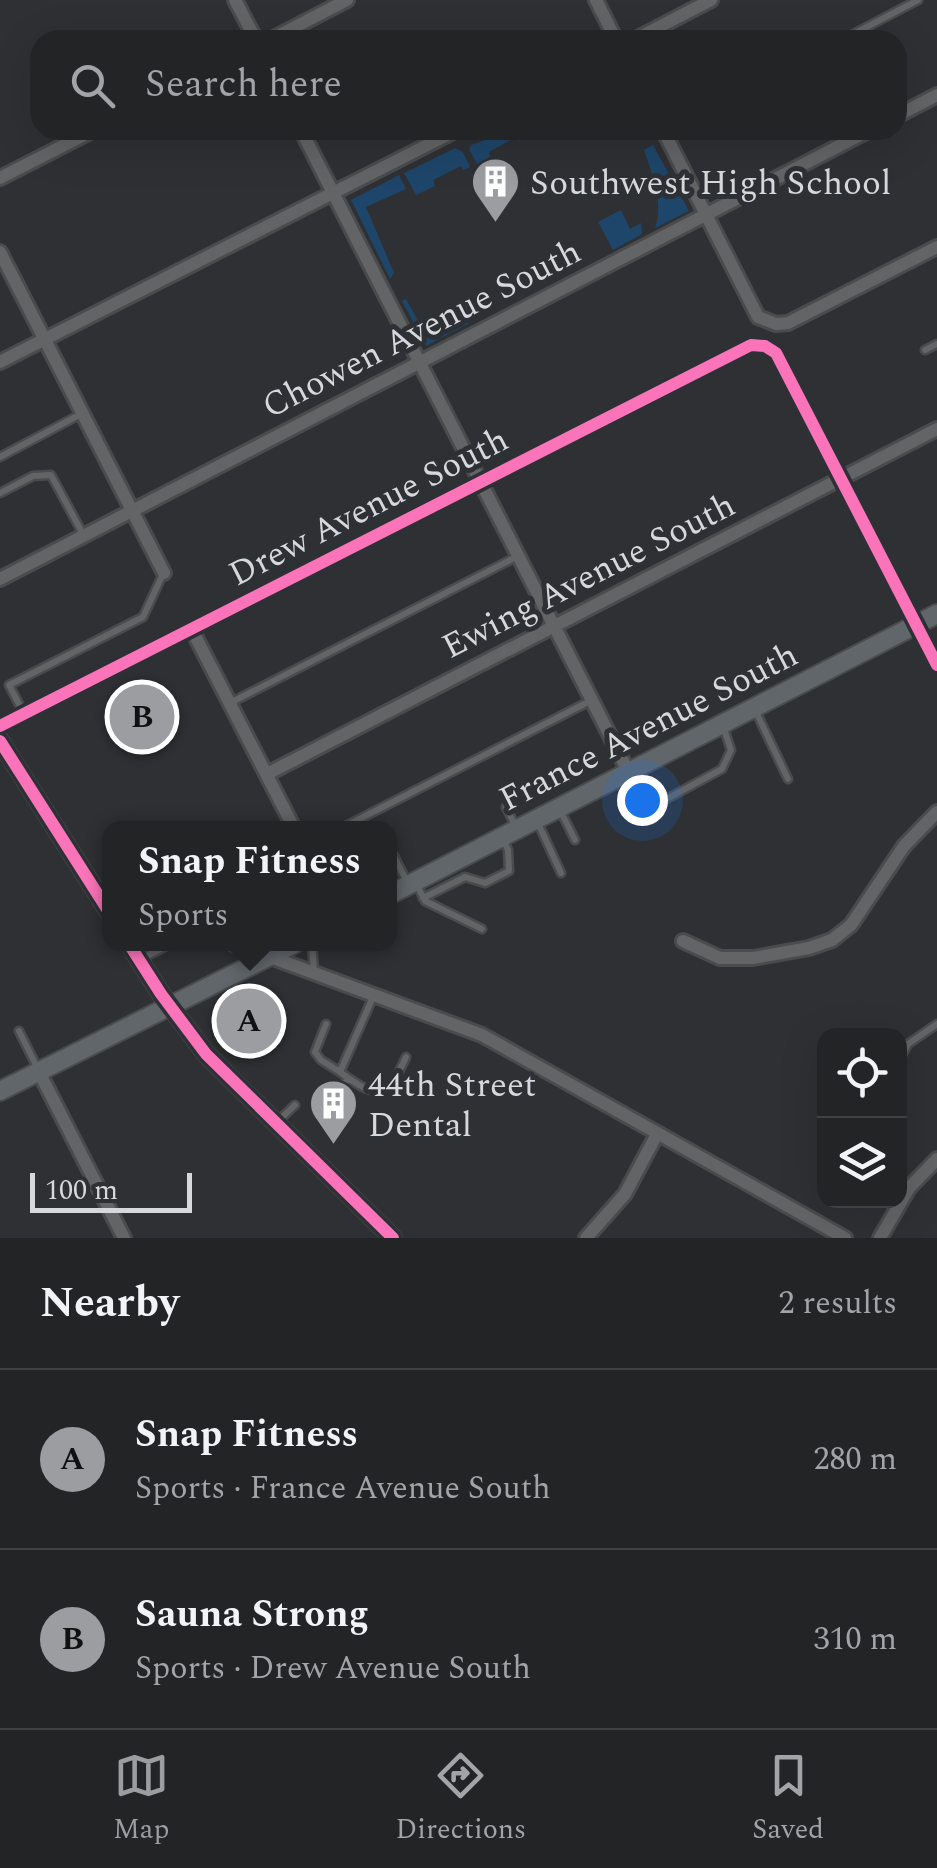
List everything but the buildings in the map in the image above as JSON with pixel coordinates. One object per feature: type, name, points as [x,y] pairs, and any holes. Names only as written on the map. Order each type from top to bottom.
[{"type":"main road","name":"France Avenue South","points":[[397,894],[416,889],[510,834],[937,614]]},
{"type":"main road","points":[[4,1084],[40,1072],[279,951]]},
{"type":"street","points":[[235,0],[251,30]]},
{"type":"street","points":[[289,30],[347,0]]},
{"type":"street","points":[[596,0],[611,30]]},
{"type":"street","points":[[653,30],[711,0]]},
{"type":"street","points":[[907,111],[937,95]]},
{"type":"street","points":[[0,178],[74,140]]},
{"type":"street","points":[[306,140],[592,700],[633,771]]},
{"type":"street","points":[[0,362],[437,140]]},
{"type":"street","points":[[670,140],[758,317],[776,324],[788,323],[937,247]]},
{"type":"street","name":"Chowen Avenue South","points":[[0,578],[850,140]]},
{"type":"street","points":[[0,252],[164,573]]},
{"type":"street","name":"Drew Avenue South","points":[[0,726],[746,346],[764,346],[776,353],[840,478]]},
{"type":"street","name":"Ewing Avenue South","points":[[267,774],[937,429]]},
{"type":"street","points":[[840,478],[937,665]]},
{"type":"street","points":[[192,630],[290,821]]},
{"type":"street","points":[[0,741],[102,901]]},
{"type":"street","points":[[683,941],[720,958],[736,958],[809,948],[832,940],[851,924],[904,846],[937,812]]},
{"type":"street","points":[[134,951],[201,1058],[334,1173],[393,1238]]},
{"type":"street","points":[[257,951],[482,1035],[845,1238]]},
{"type":"street","points":[[40,1072],[124,1238]]},
{"type":"street","points":[[586,1238],[626,1194],[656,1134]]},
{"type":"street","points":[[880,1238],[908,1188],[937,1159]]},
{"type":"lane","points":[[861,30],[918,0]]},
{"type":"lane","points":[[925,350],[937,344]]},
{"type":"lane","points":[[0,457],[82,414]]},
{"type":"lane","points":[[0,493],[33,476],[50,475],[84,534]]},
{"type":"lane","points":[[230,703],[519,556]]},
{"type":"lane","points":[[24,714],[9,685],[142,617],[164,573]]},
{"type":"lane","points":[[356,821],[592,700]]},
{"type":"lane","points":[[754,708],[788,779]]},
{"type":"lane","points":[[633,771],[653,798],[660,802],[670,799],[722,770],[731,750],[722,724]]},
{"type":"lane","points":[[416,889],[466,877],[485,884],[509,871],[506,807]]},
{"type":"lane","points":[[560,810],[575,840]]},
{"type":"lane","points":[[537,820],[561,873]]},
{"type":"lane","points":[[397,860],[416,889],[482,929]]},
{"type":"lane","points":[[140,960],[157,951]]},
{"type":"lane","points":[[312,951],[314,972]]},
{"type":"lane","points":[[340,1072],[374,994]]},
{"type":"lane","points":[[326,1024],[314,1052],[374,1092],[387,1089],[396,1080],[406,1057]]},
{"type":"lane","points":[[907,1046],[937,1024]]},
{"type":"lane","points":[[18,1031],[40,1072]]},
{"type":"lane","points":[[328,1111],[348,1078]]},
{"type":"lane","points":[[276,1123],[294,1105]]},
{"type":"shaded area","points":[[485,140],[511,140],[477,164],[469,149]]},
{"type":"shaded area","points":[[653,145],[689,211],[655,228],[658,199],[644,150]]},
{"type":"shaded area","points":[[455,148],[463,152],[470,167],[463,170],[461,166],[433,180],[435,186],[416,195],[404,173]]},
{"type":"shaded area","points":[[399,175],[406,189],[366,207],[394,273],[390,279],[351,200]]},
{"type":"shaded area","points":[[621,210],[630,229],[641,223],[642,234],[613,250],[598,222]]},
{"type":"shaded area","points":[[406,299],[422,328],[433,333],[470,315],[473,321],[426,346],[402,301]]},
{"type":"cycle path","points":[[0,726],[751,345],[765,346],[776,353],[937,665]]},
{"type":"cycle path","points":[[0,741],[102,901]]},
{"type":"cycle path","points":[[133,951],[206,1054],[393,1238]]},
{"type":"place","name":"Southwest High School","points":[[495,224]]},
{"type":"place","name":"Sauna Strong","points":[[142,717]]},
{"type":"place","name":"Snap Fitness","points":[[249,1021]]},
{"type":"place","name":"44th Street Dental","points":[[333,1146]]}]
